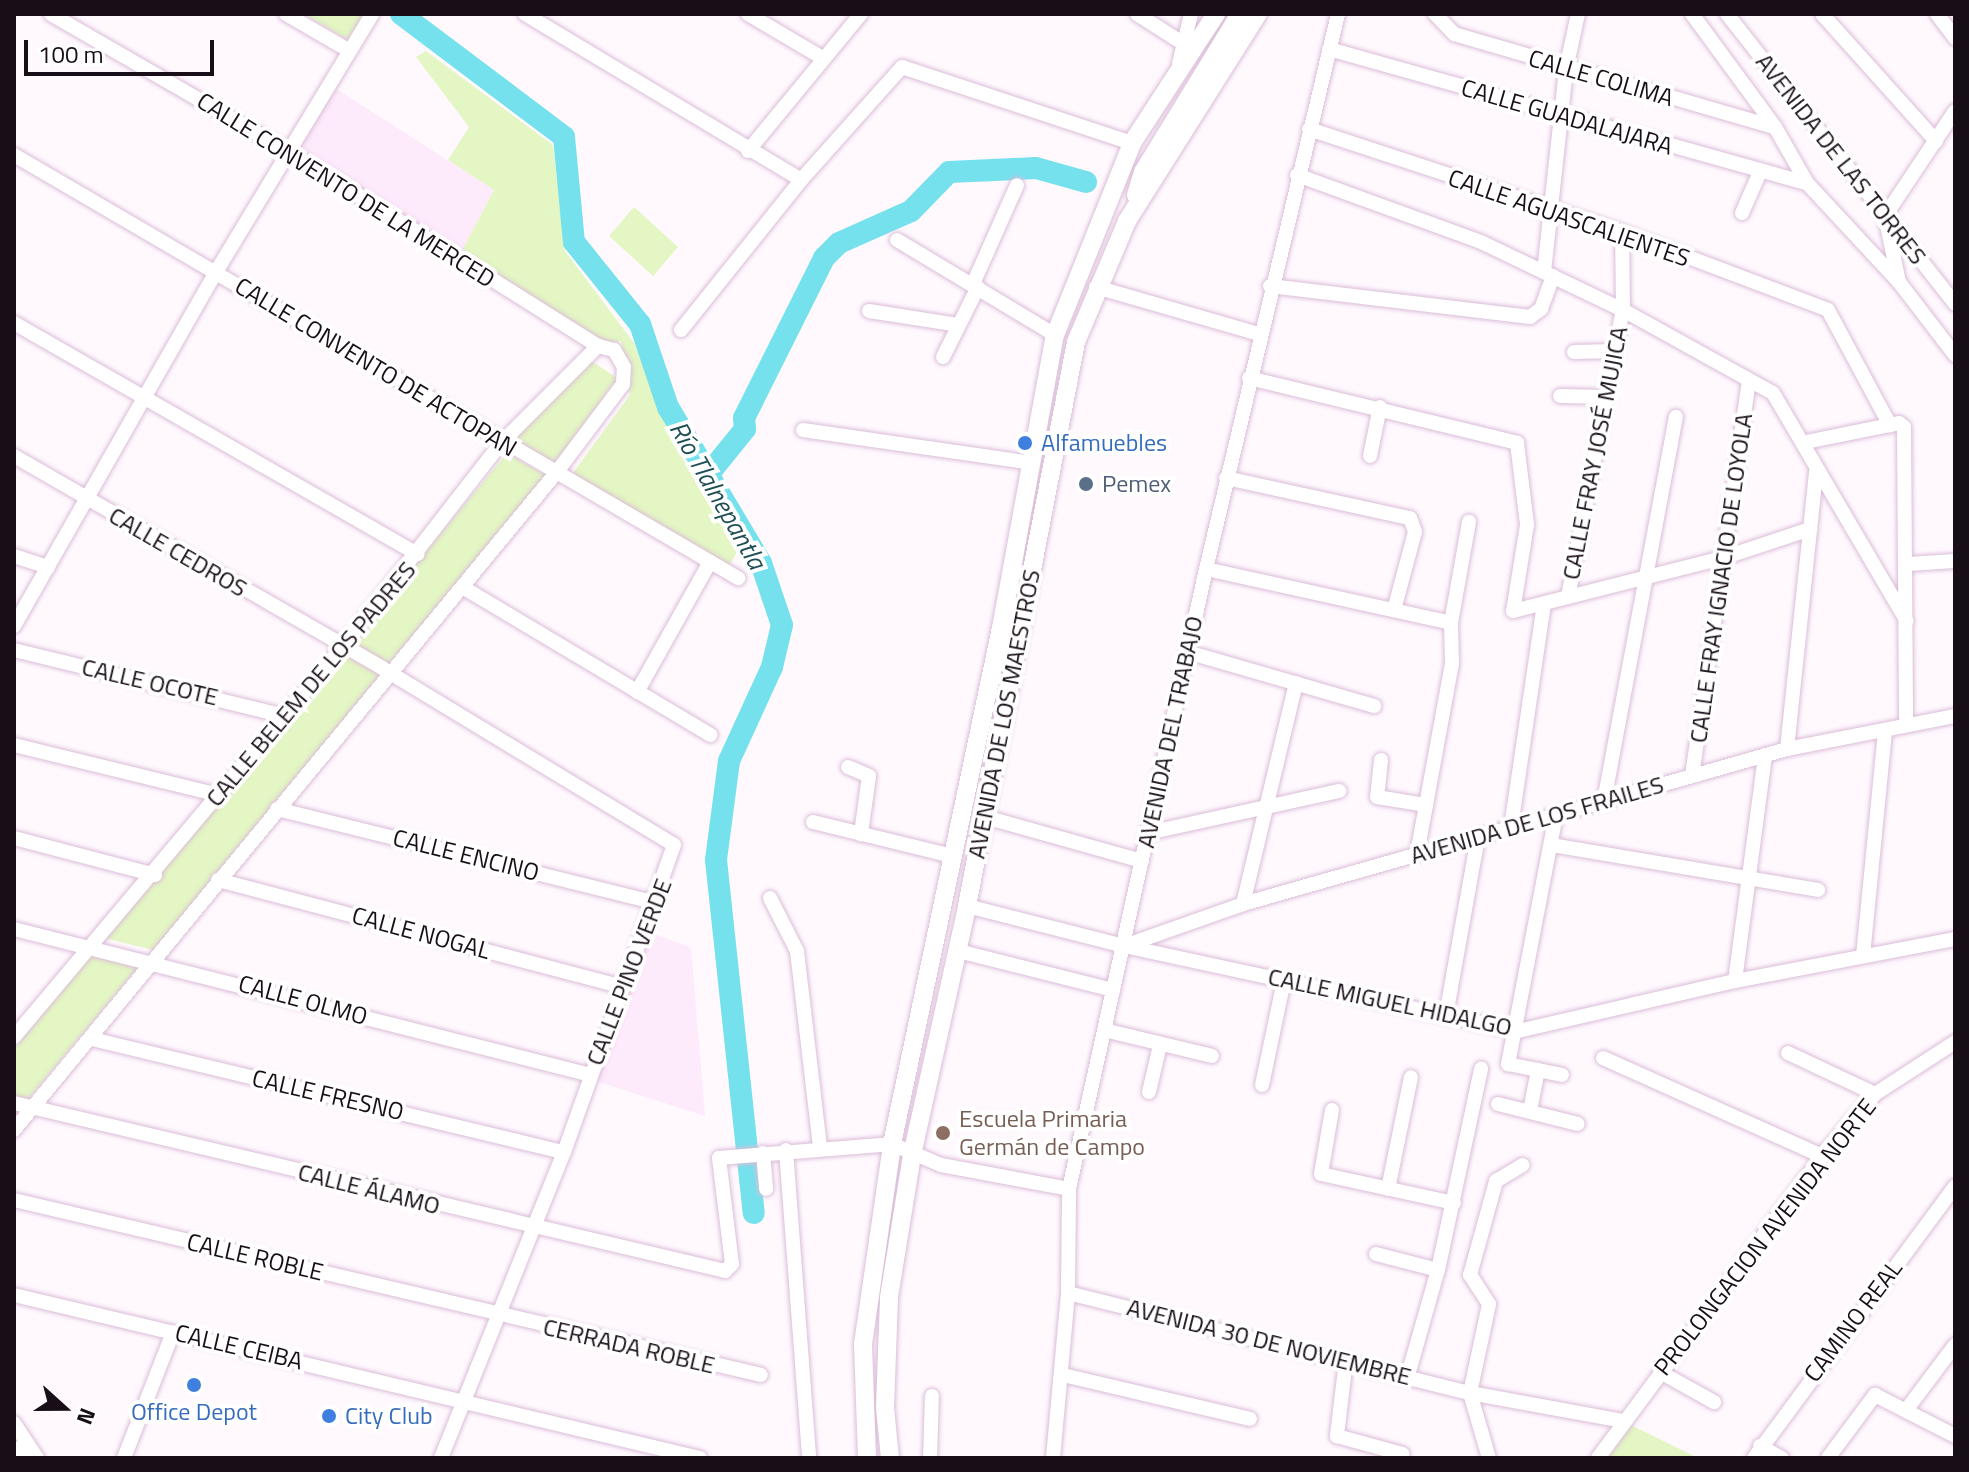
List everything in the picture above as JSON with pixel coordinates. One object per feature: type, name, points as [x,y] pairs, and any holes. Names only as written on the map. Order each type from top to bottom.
[{"type":"main road","name":"AVENIDA DE LOS MAESTROS","points":[[867,1458],[863,1344],[892,1144],[953,856],[1055,335],[1132,143],[1216,14]]},
{"type":"main road","name":"AVENIDA DE LOS MAESTROS","points":[[1105,213],[1138,169],[1229,14]]},
{"type":"main road","points":[[1127,221],[1138,169],[1240,14]]},
{"type":"main road","name":"AVENIDA DE LOS MAESTROS","points":[[890,1458],[885,1408],[889,1297],[912,1155],[958,951],[1062,401],[1076,342],[1096,287],[1127,221],[1258,14]]},
{"type":"street","name":"CALLE CONVENTO DE LA MERCED","points":[[51,14],[288,151],[598,346]]},
{"type":"street","points":[[286,14],[348,50]]},
{"type":"street","points":[[14,626],[216,272],[372,14]]},
{"type":"street","points":[[525,14],[748,151],[801,180]]},
{"type":"street","points":[[748,14],[824,59]]},
{"type":"street","points":[[748,151],[861,14]]},
{"type":"street","points":[[1137,14],[1184,44]]},
{"type":"street","points":[[1177,72],[1191,14]]},
{"type":"street","name":"AVENIDA DEL TRABAJO","points":[[1053,1458],[1063,1375],[1068,1293],[1069,1189],[1226,478],[1338,14]]},
{"type":"street","name":"CALLE COLIMA","points":[[1435,14],[1454,34],[1566,69],[1775,127]]},
{"type":"street","points":[[1270,286],[1537,315],[1548,274],[1560,116],[1578,14]]},
{"type":"street","name":"AVENIDA DE LAS TORRES","points":[[1692,14],[1775,127],[1807,183],[1899,282],[1955,355]]},
{"type":"street","name":"AVENIDA DE LAS TORRES","points":[[1727,14],[1955,304]]},
{"type":"street","points":[[1822,14],[1944,138]]},
{"type":"street","points":[[1937,14],[1955,38]]},
{"type":"street","name":"CALLE GUADALAJARA","points":[[1329,49],[1807,183]]},
{"type":"street","points":[[681,330],[801,180],[902,67],[1132,143]]},
{"type":"street","points":[[1899,282],[1885,216],[1944,138],[1955,111]]},
{"type":"street","name":"CALLE AGUASCALIENTES","points":[[1309,129],[1622,232],[1828,310],[1897,426]]},
{"type":"street","name":"CALLE CONVENTO DE ACTOPAN","points":[[14,155],[738,578]]},
{"type":"street","points":[[1742,213],[1760,172]]},
{"type":"street","points":[[1297,175],[1481,242],[1623,310],[1780,399],[1806,442],[1816,472],[1907,621]]},
{"type":"street","points":[[943,357],[1017,185]]},
{"type":"street","name":"CALLE FRAY JOSÉ MUJICA","points":[[1568,597],[1623,310],[1622,232]]},
{"type":"street","points":[[897,240],[1055,335]]},
{"type":"street","points":[[1096,287],[1259,334]]},
{"type":"street","points":[[869,311],[958,325]]},
{"type":"street","points":[[14,323],[417,554]]},
{"type":"street","points":[[14,1130],[92,1039],[218,880],[464,588],[623,384],[624,367],[614,350],[598,346]]},
{"type":"street","name":"CALLE BELEM DE LOS PADRES","points":[[14,1037],[155,875],[343,646],[502,442],[598,346]]},
{"type":"street","points":[[1574,352],[1614,351]]},
{"type":"street","points":[[1249,378],[1380,407],[1517,443],[1527,525],[1513,611],[1723,558],[1810,529]]},
{"type":"street","name":"CALLE FRAY IGNACIO DE LOYOLA","points":[[1692,776],[1749,380]]},
{"type":"street","points":[[1560,396],[1606,397]]},
{"type":"street","points":[[1370,456],[1380,407]]},
{"type":"street","points":[[1604,801],[1676,417]]},
{"type":"street","points":[[1806,442],[1897,426],[1908,564],[1906,725]]},
{"type":"street","points":[[803,430],[1032,463]]},
{"type":"street","name":"CALLE CEDROS","points":[[14,456],[343,646]]},
{"type":"street","points":[[1787,749],[1816,472]]},
{"type":"street","points":[[1226,478],[1410,518],[1415,532],[1394,610]]},
{"type":"street","points":[[1417,854],[1452,664],[1451,623],[1469,522]]},
{"type":"street","points":[[14,556],[48,567]]},
{"type":"street","points":[[1908,564],[1955,561]]},
{"type":"street","points":[[637,692],[710,562]]},
{"type":"street","points":[[1206,569],[1451,623]]},
{"type":"street","points":[[464,588],[711,735]]},
{"type":"street","name":"CALLE FRAY JOSÉ MUJICA","points":[[1511,827],[1544,603]]},
{"type":"street","name":"CALLE PINO VERDE","points":[[343,646],[672,843],[675,852],[564,1152],[441,1458]]},
{"type":"street","name":"CALLE OCOTE","points":[[14,650],[285,716]]},
{"type":"street","points":[[1187,652],[1374,706]]},
{"type":"street","points":[[1243,904],[1296,683]]},
{"type":"street","name":"AVENIDA DE LOS FRAILES","points":[[1124,946],[1243,904],[1765,755],[1955,716]]},
{"type":"street","points":[[1863,956],[1885,731]]},
{"type":"street","points":[[14,745],[219,795]]},
{"type":"street","points":[[1735,981],[1765,755]]},
{"type":"street","points":[[1381,760],[1377,797],[1426,805]]},
{"type":"street","points":[[848,767],[869,776],[861,834]]},
{"type":"street","points":[[1148,833],[1339,791]]},
{"type":"street","name":"CALLE ENCINO","points":[[277,809],[654,902]]},
{"type":"street","points":[[1556,815],[1518,1031],[1508,1064],[1562,1075]]},
{"type":"street","points":[[985,817],[1142,861]]},
{"type":"street","points":[[813,822],[953,856]]},
{"type":"street","points":[[1446,1015],[1478,837]]},
{"type":"street","points":[[14,838],[155,875]]},
{"type":"street","points":[[1552,845],[1818,890]]},
{"type":"street","name":"CALLE NOGAL","points":[[218,880],[623,987]]},
{"type":"street","points":[[770,898],[797,951],[820,1146]]},
{"type":"street","name":"CALLE MIGUEL HIDALGO","points":[[967,906],[1124,946],[1518,1031],[1735,981],[1955,939]]},
{"type":"street","name":"CALLE OLMO","points":[[14,929],[151,961],[591,1075]]},
{"type":"street","points":[[958,951],[1113,990]]},
{"type":"street","points":[[1262,1085],[1284,981]]},
{"type":"street","points":[[1104,1030],[1212,1056]]},
{"type":"street","name":"CALLE FRESNO","points":[[92,1039],[564,1152]]},
{"type":"street","name":"PROLONGACION AVENIDA NORTE","points":[[1598,1458],[1622,1421],[1822,1156],[1875,1094],[1955,1042]]},
{"type":"street","points":[[1149,1092],[1160,1045]]},
{"type":"street","points":[[1788,1053],[1875,1094]]},
{"type":"street","points":[[1603,1058],[1822,1156]]},
{"type":"street","points":[[1409,1371],[1454,1203],[1481,1069]]},
{"type":"street","points":[[1530,1111],[1538,1070]]},
{"type":"street","points":[[1388,1189],[1411,1077]]},
{"type":"street","name":"CALLE ÁLAMO","points":[[14,1103],[533,1229],[725,1271],[732,1264],[719,1158],[759,1154]]},
{"type":"street","points":[[1498,1104],[1578,1124]]},
{"type":"street","points":[[1332,1110],[1321,1174],[1454,1203]]},
{"type":"street","points":[[766,1189],[759,1154],[820,1146],[892,1144],[941,1165],[1069,1189]]},
{"type":"street","points":[[786,1150],[809,1458]]},
{"type":"street","points":[[1489,1458],[1470,1393],[1489,1304],[1470,1275],[1496,1181],[1523,1165]]},
{"type":"street","name":"CAMINO REAL","points":[[1757,1452],[1955,1186]]},
{"type":"street","name":"CALLE ROBLE","points":[[14,1200],[496,1315]]},
{"type":"street","points":[[1376,1254],[1438,1270]]},
{"type":"street","name":"AVENIDA 30 DE NOVIEMBRE","points":[[1068,1293],[1346,1360],[1409,1371],[1470,1393],[1622,1421]]},
{"type":"street","name":"CALLE CEIBA","points":[[14,1295],[700,1458]]},
{"type":"street","name":"CERRADA ROBLE","points":[[496,1315],[761,1375]]},
{"type":"street","points":[[124,1458],[173,1332]]},
{"type":"street","points":[[1907,1409],[1955,1345]]},
{"type":"street","points":[[1346,1360],[1337,1436],[1403,1454]]},
{"type":"street","points":[[1660,1372],[1714,1402]]},
{"type":"street","points":[[1063,1375],[1250,1419]]},
{"type":"street","points":[[1828,1458],[1871,1397],[1881,1395],[1955,1436]]},
{"type":"street","points":[[932,1396],[935,1457]]},
{"type":"street","points":[[14,1423],[21,1454]]},
{"type":"street","points":[[1757,1452],[1782,1458]]},
{"type":"shaded area","points":[[324,81],[494,190],[457,261],[281,154]]},
{"type":"shaded area","points":[[652,933],[691,948],[705,1116],[593,1080]]},
{"type":"green space","points":[[304,14],[363,14],[348,40]]},
{"type":"green space","points":[[426,51],[553,145],[565,251],[634,343],[677,450],[740,547],[728,568],[570,477],[630,395],[621,341],[598,346],[463,249],[494,190],[448,160],[469,127],[416,57]]},
{"type":"green space","points":[[634,207],[678,247],[653,276],[609,236]]},
{"type":"green space","points":[[590,360],[617,378],[555,465],[513,440]]},
{"type":"green space","points":[[507,453],[547,476],[388,669],[350,644]]},
{"type":"green space","points":[[342,653],[381,676],[153,950],[104,938]]},
{"type":"green space","points":[[93,953],[139,966],[14,1116],[14,1049]]},
{"type":"green space","points":[[1629,1424],[1698,1458],[1606,1458]]},
{"type":"waterway","name":"Río Tlalnepantla","points":[[401,14],[564,137],[574,242],[640,324],[668,407],[761,563],[782,625],[772,667],[729,761],[716,860],[754,1213]]},
{"type":"waterway","points":[[707,476],[745,429],[744,418],[824,258],[839,243],[911,211],[949,172],[1036,168],[1086,182]]},
{"type":"place","name":"Alfamuebles","points":[[1025,443]]},
{"type":"place","name":"Pemex","points":[[1086,484]]},
{"type":"place","name":"Escuela Primaria Germán de Campo","points":[[943,1133]]},
{"type":"place","name":"Office Depot","points":[[194,1385]]},
{"type":"place","name":"City Club","points":[[329,1416]]}]
